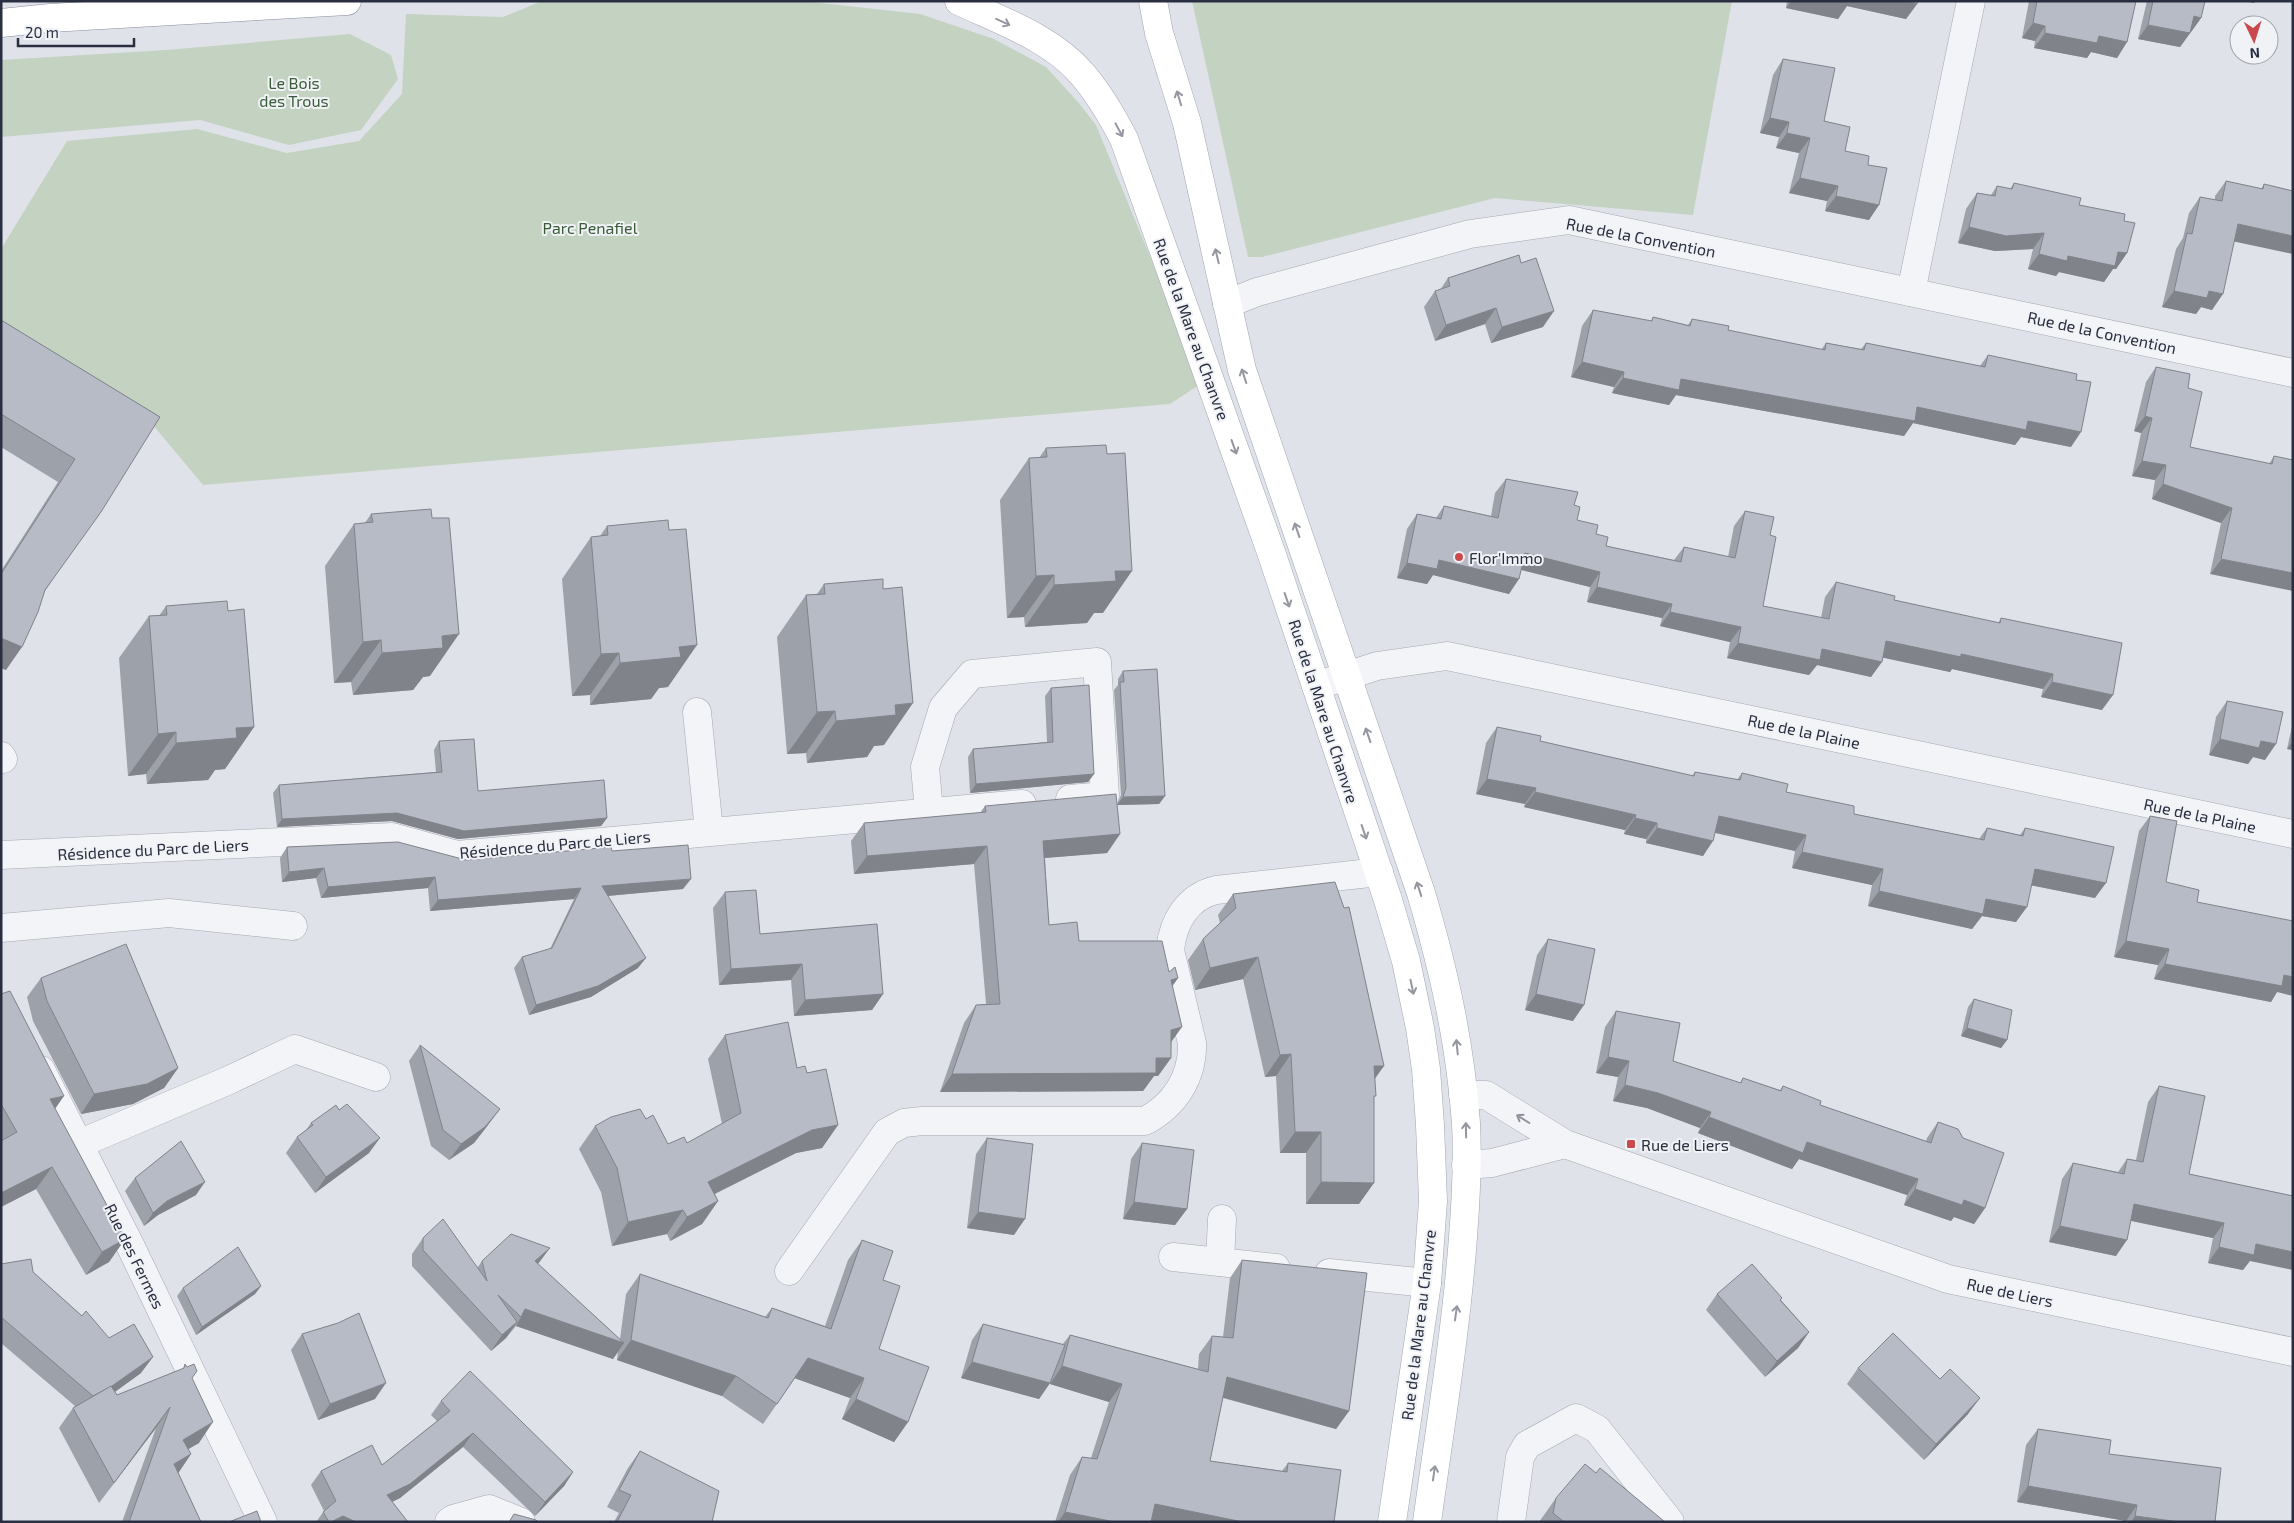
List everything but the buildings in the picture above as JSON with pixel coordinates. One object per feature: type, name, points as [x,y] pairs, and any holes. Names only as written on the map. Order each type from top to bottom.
[{"type":"main road","points":[[1,23],[50,18],[347,1]]},
{"type":"main road","name":"Rue de la Mare au Chanvre","points":[[959,1],[1029,34],[1050,47],[1082,73],[1104,101],[1124,139],[1268,543],[1379,872],[1406,960],[1420,1028],[1427,1078],[1433,1202],[1427,1283],[1392,1522]]},
{"type":"main road","name":"Rue de la Mare au Chanvre","points":[[1153,1],[1159,33],[1187,123],[1242,370],[1388,792],[1441,960],[1455,1026],[1454,1095],[1466,1125],[1458,1162],[1459,1295],[1427,1522]]},
{"type":"main road","points":[[1420,1028],[1436,1048],[1454,1095]]},
{"type":"main road","points":[[1433,1202],[1458,1162]]},
{"type":"street","points":[[1911,292],[1971,1]]},
{"type":"street","name":"Rue de la Convention","points":[[1227,304],[1257,292],[1470,234],[1569,220],[2293,373]]},
{"type":"street","name":"Rue de la Plaine","points":[[1316,686],[1377,666],[1447,656],[2293,834]]},
{"type":"street","name":"Résidence du Parc de Liers","points":[[1,855],[392,837],[458,855],[1105,796],[1097,662],[972,674],[943,708],[926,767],[929,811]]},
{"type":"street","points":[[697,712],[709,831]]},
{"type":"street","points":[[790,1271],[887,1132],[904,1122],[1145,1120],[1169,1105],[1184,1084],[1192,1056],[1192,1044],[1170,950],[1171,938],[1181,914],[1198,897],[1216,890],[1379,872]]},
{"type":"street","points":[[1,928],[169,913],[293,926]]},
{"type":"street","points":[[79,1144],[227,1081],[295,1049],[376,1077]]},
{"type":"street","name":"Rue des Fermes","points":[[32,1051],[129,1243],[263,1522]]},
{"type":"street","name":"Rue de Liers","points":[[1454,1095],[1486,1096],[1565,1144],[1948,1279],[2293,1352]]},
{"type":"street","points":[[1458,1162],[1492,1163],[1565,1144]]},
{"type":"street","points":[[1220,1262],[1222,1219]]},
{"type":"street","points":[[1173,1257],[1427,1283]]},
{"type":"street","points":[[1511,1522],[1520,1458],[1527,1445],[1576,1418],[1597,1429],[1670,1522]]},
{"type":"street","points":[[449,1522],[453,1518],[490,1509],[521,1522]]},
{"type":"green space","name":"Parc Penafiel","points":[[542,1],[803,1],[920,14],[994,39],[1046,67],[1096,125],[1202,383],[1170,404],[203,485],[153,425],[1,327],[1,249],[67,141],[197,129],[287,153],[359,141],[402,94],[406,14],[503,17]]},
{"type":"green space","points":[[1192,1],[1732,1],[1693,215],[1495,198],[1262,257],[1248,257]]},
{"type":"green space","name":"Le Bois des Trous","points":[[350,34],[391,55],[398,79],[361,130],[289,145],[200,120],[1,137],[1,60],[166,50]]},
{"type":"place","name":"Flor'Immo","points":[[1459,557]]},
{"type":"place","name":"Rue de Liers","points":[[1631,1144]]}]
